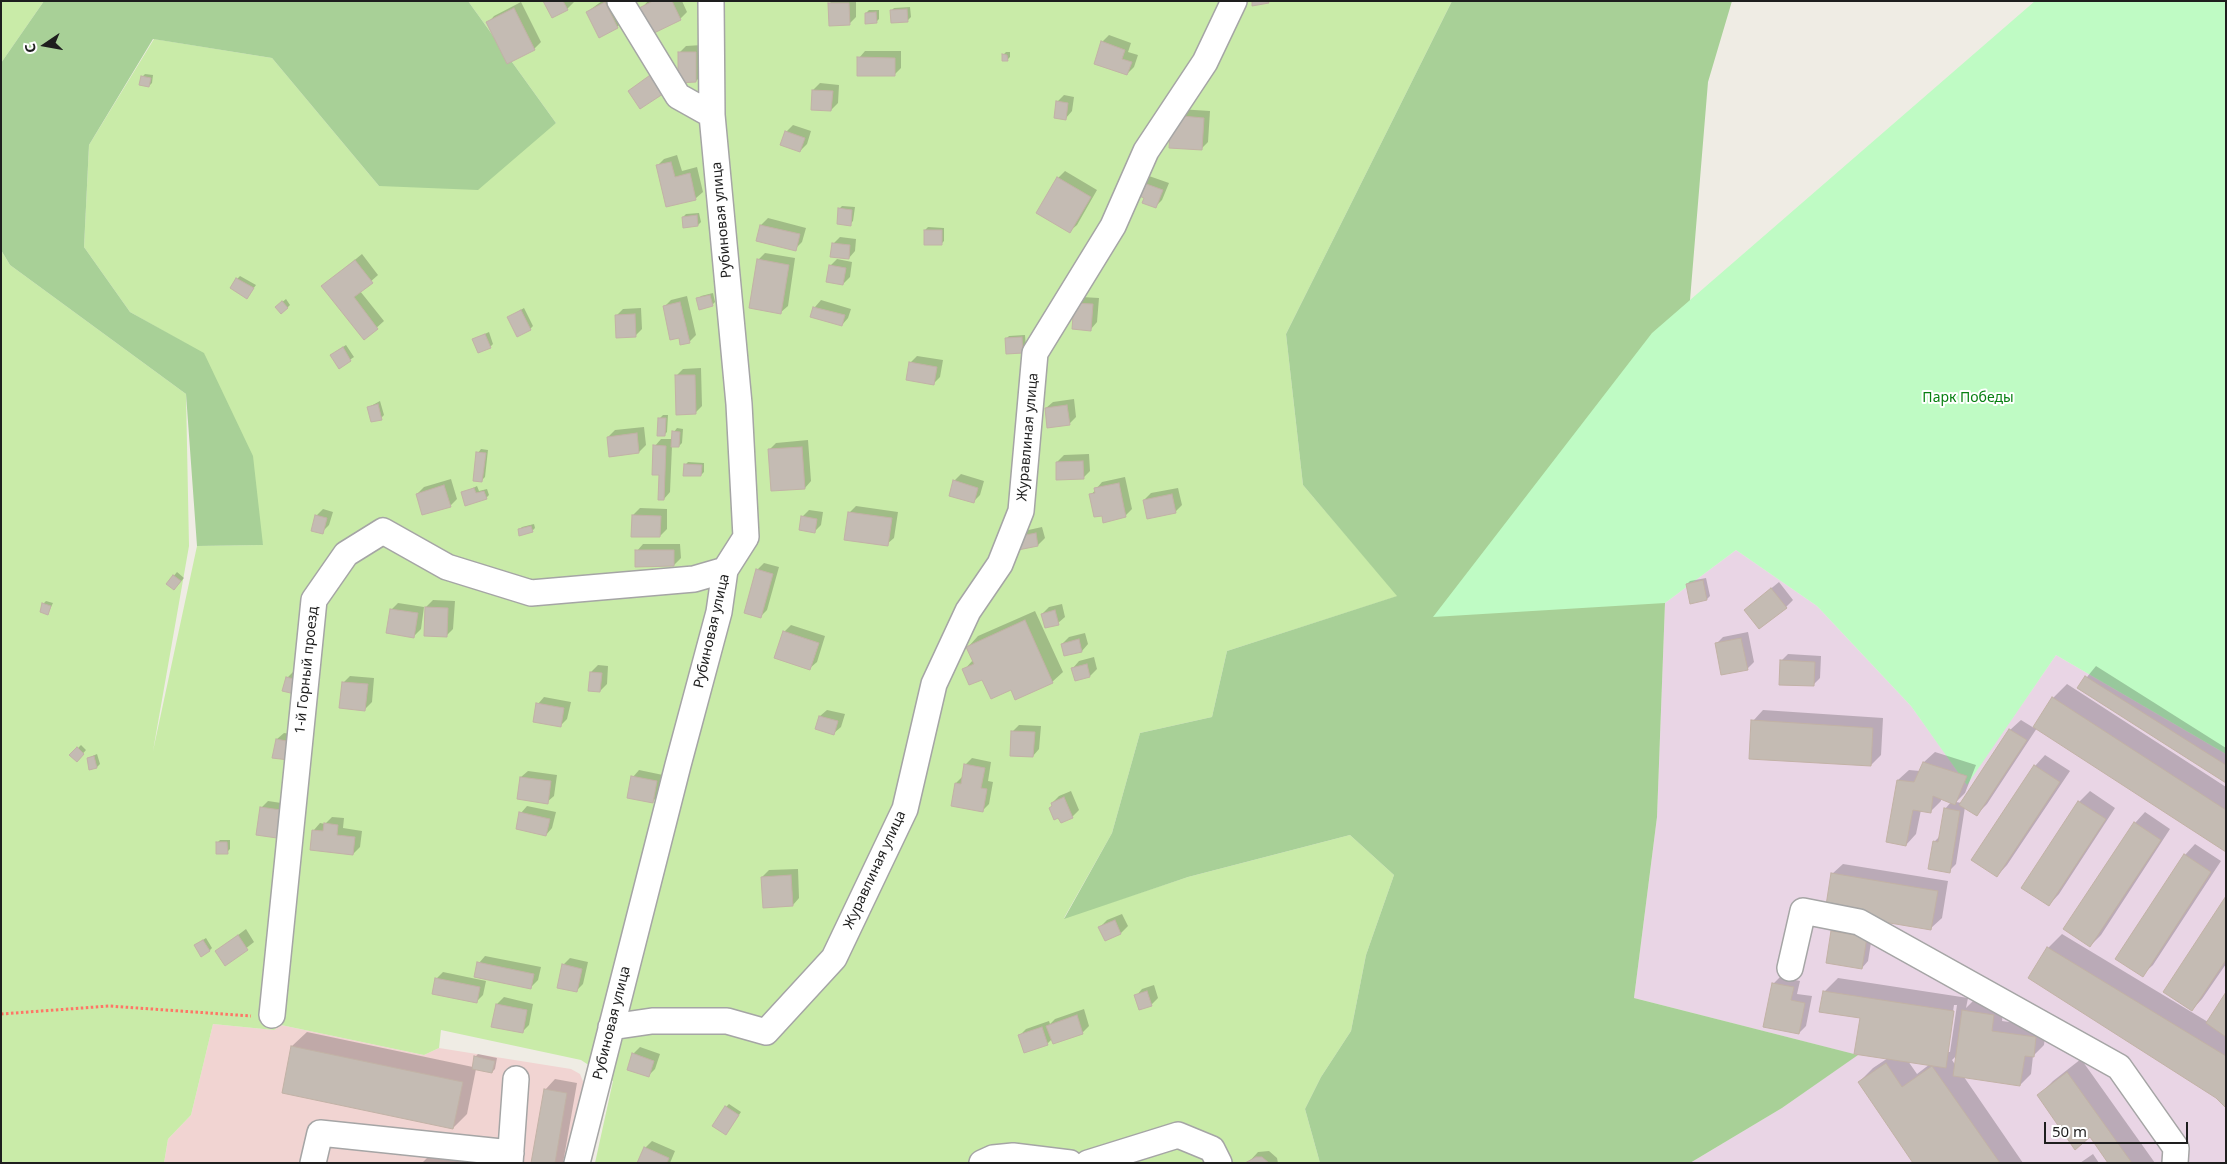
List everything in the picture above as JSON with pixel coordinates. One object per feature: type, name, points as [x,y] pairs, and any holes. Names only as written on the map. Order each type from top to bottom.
[{"type":"street","points":[[620,1],[678,96],[712,115]]},
{"type":"street","name":"Рубиновая улица","points":[[577,1163],[719,612],[725,570],[746,537],[739,404],[712,115],[710,1]]},
{"type":"street","name":"Журавлиная улица","points":[[611,1027],[652,1021],[728,1021],[766,1032],[834,958],[905,809],[934,684],[968,611],[1000,564],[1021,512],[1035,353],[1113,226],[1146,151],[1205,62],[1234,1]]},
{"type":"street","name":"1-й Горный проезд","points":[[272,1014],[314,600],[346,554],[383,531],[447,567],[531,593],[694,579],[725,570]]},
{"type":"street","points":[[1790,968],[1803,911],[1859,922],[2118,1067],[2176,1148],[2175,1163]]},
{"type":"street","points":[[313,1163],[320,1132],[510,1158],[516,1079]]},
{"type":"street","points":[[1088,1163],[1178,1135],[1212,1149],[1219,1163]]},
{"type":"street","points":[[982,1163],[993,1158],[1070,1163]]},
{"type":"path","points":[[1,1014],[109,1006],[254,1016],[272,1014]]},
{"type":"shaded area","points":[[1736,550],[1817,606],[1911,706],[1967,784],[2056,655],[2226,754],[2226,1163],[1690,1163],[1782,1108],[1857,1055],[1634,998],[1657,817],[1665,603]]},
{"type":"shaded area","points":[[213,1024],[274,1030],[281,1025],[424,1055],[439,1048],[571,1069],[580,1074],[584,1084],[568,1163],[164,1163],[168,1139],[191,1115]]},
{"type":"green space","points":[[1,1],[44,1],[1,63]]},
{"type":"green space","points":[[44,1],[468,1],[556,123],[478,190],[379,186],[272,58],[153,39],[89,145],[84,247],[130,312],[204,353],[253,456],[263,545],[197,546],[186,394],[10,265],[1,250],[1,63]]},
{"type":"green space","points":[[468,1],[1452,1],[1286,334],[1303,485],[1398,596],[1227,651],[1212,717],[1140,733],[1112,833],[1064,918],[1188,877],[1350,835],[1394,875],[1366,955],[1351,1031],[1321,1077],[1305,1109],[1320,1163],[1224,1163],[1212,1144],[1007,1163],[595,1163],[613,1081],[581,1060],[441,1030],[439,1048],[424,1055],[281,1025],[274,1030],[213,1024],[191,1115],[168,1139],[164,1163],[1,1163],[1,250],[10,265],[186,394],[189,546],[153,751],[197,546],[263,545],[204,354],[130,312],[84,247],[89,145],[154,39],[272,58],[379,186],[556,123]]},
{"type":"green space","points":[[1452,1],[1732,1],[1708,82],[1665,603],[1657,817],[1634,998],[1858,1055],[1782,1108],[1690,1163],[1320,1163],[1305,1109],[1321,1077],[1351,1031],[1366,955],[1394,875],[1350,835],[1188,877],[1064,919],[1112,833],[1140,733],[1212,717],[1227,651],[1397,596],[1303,485],[1286,334]]},
{"type":"green space","name":"Парк Победы","points":[[2035,1],[2226,1],[2226,754],[2056,655],[1967,785],[1911,706],[1817,606],[1736,550],[1665,603],[1433,617],[1652,333]]},
{"type":"green space","points":[[1176,1143],[1213,1163],[1108,1163]]},
{"type":"building","points":[[543,1],[563,1],[568,10],[552,18]]},
{"type":"building","points":[[653,1],[672,1],[681,20],[652,34],[639,8]]},
{"type":"building","points":[[1252,1],[1268,1],[1269,3],[1252,6]]},
{"type":"building","points":[[605,2],[618,28],[599,38],[586,12]]},
{"type":"building","points":[[828,3],[849,3],[850,25],[829,26]]},
{"type":"building","points":[[514,8],[535,50],[507,64],[486,22]]},
{"type":"building","points":[[907,9],[908,22],[891,23],[890,10]]},
{"type":"building","points":[[876,12],[877,23],[865,24],[865,13]]},
{"type":"building","points":[[1101,41],[1125,50],[1122,59],[1132,62],[1127,75],[1094,64]]},
{"type":"building","points":[[678,52],[696,52],[696,82],[678,83]]},
{"type":"building","points":[[1002,54],[1007,55],[1008,61],[1002,61]]},
{"type":"building","points":[[857,57],[895,58],[895,76],[857,76]]},
{"type":"building","points":[[653,73],[666,92],[640,109],[628,91]]},
{"type":"building","points":[[141,76],[151,78],[149,87],[139,85]]},
{"type":"building","points":[[812,90],[833,91],[831,111],[811,110]]},
{"type":"building","points":[[1056,101],[1068,103],[1066,120],[1054,118]]},
{"type":"building","points":[[1171,115],[1204,118],[1202,150],[1169,148]]},
{"type":"building","points":[[785,131],[805,138],[800,152],[780,145]]},
{"type":"building","points":[[671,162],[675,177],[690,173],[696,200],[666,207],[656,165]]},
{"type":"building","points":[[1057,177],[1091,197],[1070,233],[1036,213]]},
{"type":"building","points":[[1141,182],[1163,190],[1156,208],[1142,203],[1144,198],[1137,195]]},
{"type":"building","points":[[838,208],[852,210],[851,226],[837,224]]},
{"type":"building","points":[[697,215],[698,226],[683,228],[682,217]]},
{"type":"building","points":[[760,225],[800,234],[796,251],[756,241]]},
{"type":"building","points":[[924,230],[942,230],[942,245],[924,245]]},
{"type":"building","points":[[832,243],[850,245],[849,259],[830,257]]},
{"type":"building","points":[[757,259],[789,265],[781,314],[749,308]]},
{"type":"building","points":[[355,260],[373,283],[354,297],[378,329],[364,340],[321,286]]},
{"type":"building","points":[[829,265],[846,268],[843,285],[826,282]]},
{"type":"building","points":[[236,278],[254,288],[247,299],[230,288]]},
{"type":"building","points":[[710,295],[713,306],[699,310],[696,298]]},
{"type":"building","points":[[282,301],[288,308],[281,314],[275,307]]},
{"type":"building","points":[[680,302],[690,343],[680,345],[679,338],[670,340],[663,306]]},
{"type":"building","points":[[1074,303],[1093,304],[1091,331],[1072,329]]},
{"type":"building","points":[[813,307],[845,315],[842,326],[810,317]]},
{"type":"building","points":[[521,310],[531,330],[517,337],[507,317]]},
{"type":"building","points":[[635,314],[636,337],[616,338],[615,315]]},
{"type":"building","points":[[485,334],[491,348],[478,353],[472,339]]},
{"type":"building","points":[[1022,337],[1023,353],[1006,354],[1005,338]]},
{"type":"building","points":[[343,347],[351,361],[339,369],[330,355]]},
{"type":"building","points":[[909,362],[937,367],[934,385],[906,380]]},
{"type":"building","points":[[675,375],[695,375],[696,414],[676,415]]},
{"type":"building","points":[[378,404],[382,420],[371,422],[367,407]]},
{"type":"building","points":[[1067,405],[1070,425],[1047,428],[1045,408]]},
{"type":"building","points":[[658,418],[666,418],[665,436],[657,436]]},
{"type":"building","points":[[672,431],[680,432],[679,447],[671,447]]},
{"type":"building","points":[[637,433],[639,453],[609,457],[607,437]]},
{"type":"building","points":[[653,445],[666,446],[664,500],[658,500],[659,475],[652,475]]},
{"type":"building","points":[[802,447],[805,489],[771,491],[768,449]]},
{"type":"building","points":[[476,452],[486,453],[482,482],[473,481]]},
{"type":"building","points":[[1083,461],[1084,479],[1056,480],[1056,462]]},
{"type":"building","points":[[684,464],[702,465],[701,476],[683,476]]},
{"type":"building","points":[[953,480],[978,488],[974,503],[949,496]]},
{"type":"building","points":[[1119,483],[1126,517],[1103,523],[1102,516],[1094,517],[1089,494],[1095,493],[1094,488]]},
{"type":"building","points":[[444,485],[451,507],[422,515],[416,494]]},
{"type":"building","points":[[474,488],[476,493],[484,491],[487,499],[465,506],[461,492]]},
{"type":"building","points":[[1172,494],[1176,513],[1147,519],[1143,500]]},
{"type":"building","points":[[848,512],[892,518],[888,546],[844,540]]},
{"type":"building","points":[[315,515],[327,518],[323,534],[311,531]]},
{"type":"building","points":[[632,515],[661,516],[660,537],[631,537]]},
{"type":"building","points":[[801,516],[817,519],[815,533],[799,530]]},
{"type":"building","points":[[531,526],[533,532],[519,536],[518,529]]},
{"type":"building","points":[[1036,533],[1038,546],[1018,550],[1015,537]]},
{"type":"building","points":[[635,550],[674,550],[674,566],[635,567]]},
{"type":"building","points":[[756,569],[773,574],[761,618],[744,613]]},
{"type":"building","points":[[173,575],[181,581],[174,590],[166,584]]},
{"type":"building","points":[[1703,580],[1707,600],[1690,604],[1686,584]]},
{"type":"building","points":[[1771,588],[1787,608],[1759,629],[1744,610]]},
{"type":"building","points":[[42,603],[51,606],[48,615],[40,612]]},
{"type":"building","points":[[425,607],[448,608],[447,637],[424,636]]},
{"type":"building","points":[[390,609],[418,613],[414,638],[386,633]]},
{"type":"building","points":[[1055,610],[1059,625],[1045,628],[1041,614]]},
{"type":"building","points":[[1025,620],[1053,683],[1015,700],[1011,690],[991,699],[982,680],[969,685],[962,669],[974,664],[966,647]]},
{"type":"building","points":[[783,631],[819,643],[810,670],[774,658]]},
{"type":"building","points":[[1741,638],[1748,670],[1721,675],[1715,643]]},
{"type":"building","points":[[1079,639],[1082,652],[1064,656],[1061,644]]},
{"type":"building","points":[[1780,660],[1815,662],[1814,686],[1779,685]]},
{"type":"building","points":[[1087,664],[1090,677],[1075,681],[1071,668]]},
{"type":"building","points":[[590,672],[602,673],[600,692],[588,691]]},
{"type":"building","points":[[2085,676],[2226,765],[2226,783],[2077,688]]},
{"type":"building","points":[[286,677],[298,680],[295,694],[282,691]]},
{"type":"building","points":[[342,682],[368,684],[365,711],[339,708]]},
{"type":"building","points":[[2052,697],[2226,810],[2226,852],[2033,727]]},
{"type":"building","points":[[536,703],[564,708],[561,727],[533,722]]},
{"type":"building","points":[[819,716],[838,721],[834,735],[815,729]]},
{"type":"building","points":[[1751,720],[1873,728],[1871,766],[1749,759]]},
{"type":"building","points":[[2009,729],[2027,740],[1977,816],[1959,805]]},
{"type":"building","points":[[1011,731],[1035,732],[1033,757],[1010,756]]},
{"type":"building","points":[[276,739],[292,742],[289,760],[272,758]]},
{"type":"building","points":[[77,747],[84,754],[77,762],[69,755]]},
{"type":"building","points":[[94,756],[97,768],[89,770],[87,758]]},
{"type":"building","points":[[1923,762],[1967,776],[1955,805],[1933,796],[1931,813],[1913,810],[1906,846],[1886,842],[1897,780],[1914,782]]},
{"type":"building","points":[[964,764],[985,768],[981,788],[987,789],[983,812],[951,806],[955,783],[961,784]]},
{"type":"building","points":[[2034,765],[2060,782],[1997,877],[1971,860]]},
{"type":"building","points":[[631,776],[657,781],[653,803],[627,798]]},
{"type":"building","points":[[520,777],[551,781],[548,804],[517,799]]},
{"type":"building","points":[[1064,797],[1073,818],[1061,823],[1058,818],[1054,820],[1049,808],[1052,806],[1051,803]]},
{"type":"building","points":[[2078,801],[2106,819],[2049,906],[2021,888]]},
{"type":"building","points":[[260,807],[281,810],[277,838],[256,835]]},
{"type":"building","points":[[1944,808],[1960,811],[1950,873],[1928,869],[1933,841],[1938,842]]},
{"type":"building","points":[[519,812],[550,819],[546,836],[516,829]]},
{"type":"building","points":[[2134,822],[2161,840],[2090,947],[2063,929]]},
{"type":"building","points":[[324,823],[338,825],[337,835],[355,837],[353,855],[310,850],[312,830],[323,831]]},
{"type":"building","points":[[216,842],[227,842],[228,854],[216,854]]},
{"type":"building","points":[[2184,854],[2211,872],[2143,977],[2115,959]]},
{"type":"building","points":[[1831,873],[1938,891],[1931,930],[1825,912]]},
{"type":"building","points":[[791,875],[793,906],[763,908],[761,877]]},
{"type":"building","points":[[2226,896],[2226,960],[2192,1011],[2163,992]]},
{"type":"building","points":[[1115,920],[1121,934],[1105,941],[1098,927]]},
{"type":"building","points":[[1831,931],[1867,937],[1862,969],[1826,963]]},
{"type":"building","points":[[238,935],[248,950],[225,966],[215,951]]},
{"type":"building","points":[[203,940],[210,951],[201,957],[194,945]]},
{"type":"building","points":[[2047,947],[2226,1056],[2226,1108],[2216,1098],[2028,978]]},
{"type":"building","points":[[477,962],[534,974],[531,989],[474,977]]},
{"type":"building","points":[[562,964],[582,969],[577,992],[557,988]]},
{"type":"building","points":[[435,978],[480,987],[477,1003],[432,994]]},
{"type":"building","points":[[1772,983],[1794,987],[1791,1000],[1805,1003],[1799,1034],[1763,1027]]},
{"type":"building","points":[[1147,991],[1152,1006],[1139,1010],[1134,995]]},
{"type":"building","points":[[1823,991],[1954,1011],[1946,1068],[1854,1054],[1860,1018],[1819,1012]]},
{"type":"building","points":[[2226,992],[2226,1037],[2206,1023]]},
{"type":"building","points":[[496,1004],[527,1010],[523,1033],[491,1027]]},
{"type":"building","points":[[1962,1010],[1994,1015],[1992,1031],[2036,1037],[2034,1057],[2025,1056],[2020,1086],[1953,1076]]},
{"type":"building","points":[[1077,1015],[1083,1034],[1053,1044],[1046,1026]]},
{"type":"building","points":[[1042,1027],[1048,1045],[1024,1053],[1018,1035]]},
{"type":"building","points":[[291,1046],[463,1082],[453,1129],[282,1093]]},
{"type":"building","points":[[632,1053],[654,1061],[649,1077],[627,1070]]},
{"type":"building","points":[[474,1056],[495,1061],[492,1073],[472,1069]]},
{"type":"building","points":[[1886,1063],[1902,1087],[1932,1066],[2000,1163],[1913,1163],[1858,1082]]},
{"type":"building","points":[[2067,1072],[2132,1163],[2108,1163],[2090,1137],[2075,1150],[2037,1095]]},
{"type":"building","points":[[544,1089],[567,1093],[555,1163],[531,1163]]},
{"type":"building","points":[[725,1106],[739,1115],[726,1135],[712,1126]]},
{"type":"building","points":[[644,1147],[669,1158],[667,1163],[637,1163]]},
{"type":"building","points":[[1256,1157],[1262,1157],[1269,1163],[1245,1163]]}]
